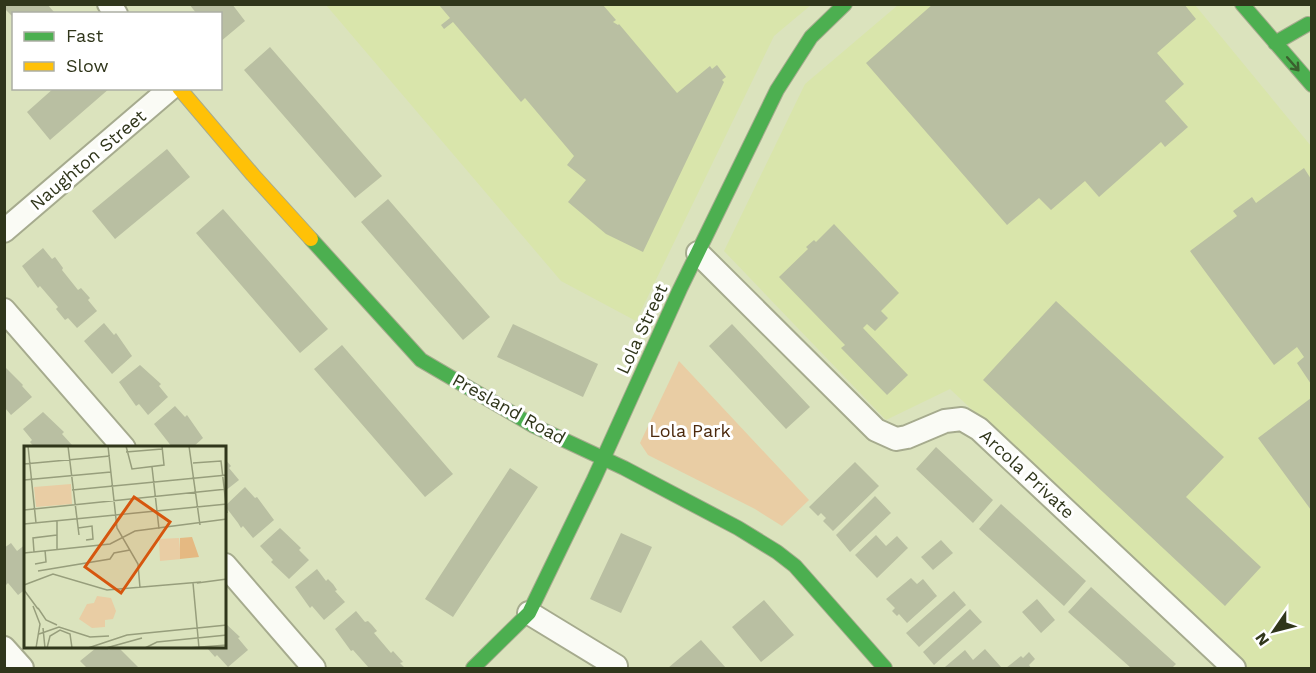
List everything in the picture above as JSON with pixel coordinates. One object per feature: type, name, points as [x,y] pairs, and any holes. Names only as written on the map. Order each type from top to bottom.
[{"type":"street","name":"Lola Street","points":[[473,669],[529,613],[777,90],[811,37],[845,4]]},
{"type":"street","points":[[1242,4],[1311,85]]},
{"type":"street","points":[[1275,43],[1310,26],[1296,11]]},
{"type":"street","name":"Naughton Street","points":[[4,231],[169,90]]},
{"type":"street","name":"Presland Road","points":[[181,90],[253,175],[421,360],[534,426],[603,458],[738,528],[777,552],[795,566],[885,669]]},
{"type":"street","name":"Arcola Private","points":[[698,253],[876,430],[896,439],[945,422],[962,419],[979,429],[1234,669]]},
{"type":"street","points":[[4,310],[122,446]]},
{"type":"street","points":[[226,566],[314,669]]},
{"type":"street","points":[[529,613],[616,666]]},
{"type":"street","points":[[4,648],[22,669]]},
{"type":"shaded area","points":[[326,5],[811,5],[774,36],[636,321],[561,281]]},
{"type":"shaded area","points":[[898,5],[1195,5],[1311,146],[1311,668],[1247,668],[950,389],[886,420],[724,251],[805,84]]},
{"type":"green space","name":"Lola Park","points":[[679,361],[809,500],[782,526],[755,509],[648,455],[640,443]]},
{"type":"building","points":[[4,4],[47,4],[54,12],[12,12],[12,16],[4,8]]},
{"type":"building","points":[[189,4],[232,4],[245,21],[222,40],[222,12],[195,12]]},
{"type":"building","points":[[933,4],[1184,4],[1196,19],[1157,53],[1184,84],[1165,101],[1188,127],[1165,147],[1161,142],[1099,197],[1085,181],[1051,210],[1039,198],[1007,225],[866,63]]},
{"type":"building","points":[[439,5],[603,5],[616,20],[613,22],[619,24],[677,93],[710,66],[712,69],[717,65],[726,77],[722,80],[724,82],[643,252],[606,234],[568,202],[586,180],[567,165],[574,156],[525,98],[521,102],[453,22],[444,29],[441,25],[450,18]]},
{"type":"building","points":[[270,47],[382,176],[355,198],[244,70]]},
{"type":"building","points":[[52,90],[108,90],[50,140],[27,112]]},
{"type":"building","points":[[167,149],[190,177],[115,239],[92,211]]},
{"type":"building","points":[[1304,168],[1311,179],[1311,384],[1297,363],[1304,357],[1297,347],[1274,365],[1190,251],[1237,216],[1233,211],[1252,197],[1256,203]]},
{"type":"building","points":[[388,199],[490,317],[463,340],[361,222]]},
{"type":"building","points":[[223,209],[328,329],[300,353],[196,233]]},
{"type":"building","points":[[834,224],[899,293],[881,311],[888,318],[875,331],[867,324],[863,328],[908,375],[887,395],[841,348],[845,345],[779,277],[808,249],[806,247],[814,240],[816,242]]},
{"type":"building","points":[[43,248],[52,259],[55,257],[78,290],[81,288],[90,298],[88,300],[97,311],[77,328],[68,318],[65,320],[56,309],[58,307],[40,286],[38,288],[22,266]]},
{"type":"building","points":[[1056,301],[1224,457],[1186,497],[1261,567],[1225,606],[983,380]]},
{"type":"building","points":[[104,323],[114,335],[116,333],[132,356],[112,374],[84,341]]},
{"type":"building","points":[[513,324],[598,364],[583,397],[497,357]]},
{"type":"building","points":[[732,324],[810,407],[786,429],[709,346]]},
{"type":"building","points":[[342,345],[453,474],[425,497],[314,369]]},
{"type":"building","points":[[140,365],[161,384],[159,386],[168,397],[148,415],[139,404],[136,406],[119,382]]},
{"type":"building","points":[[5,367],[32,397],[11,415],[5,408]]},
{"type":"building","points":[[1311,398],[1311,510],[1258,438]]},
{"type":"building","points":[[175,406],[185,417],[187,415],[203,438],[194,446],[171,446],[154,424]]},
{"type":"building","points":[[43,412],[64,432],[62,434],[72,445],[33,446],[30,442],[32,440],[23,429]]},
{"type":"building","points":[[936,447],[993,500],[973,523],[916,469]]},
{"type":"building","points":[[226,460],[231,466],[229,468],[239,480],[226,490]]},
{"type":"building","points":[[855,462],[879,486],[833,531],[823,521],[826,518],[821,513],[818,516],[809,507]]},
{"type":"building","points":[[510,468],[538,487],[453,617],[425,599]]},
{"type":"building","points":[[245,487],[255,498],[257,497],[274,520],[253,538],[243,526],[241,528],[226,505]]},
{"type":"building","points":[[875,496],[891,513],[850,552],[836,535]]},
{"type":"building","points":[[1001,504],[1086,581],[1064,606],[979,529]]},
{"type":"building","points":[[280,528],[301,548],[299,550],[309,560],[289,579],[271,562],[273,560],[260,546]]},
{"type":"building","points":[[621,533],[652,547],[621,613],[590,599]]},
{"type":"building","points":[[876,535],[886,546],[897,536],[908,548],[877,578],[855,555]]},
{"type":"building","points":[[941,540],[953,553],[933,570],[921,557]]},
{"type":"building","points":[[11,543],[17,551],[24,546],[24,590],[18,595],[8,583],[6,585],[4,583],[4,548]]},
{"type":"building","points":[[317,569],[326,581],[328,579],[333,584],[337,590],[335,591],[345,602],[324,620],[312,606],[310,608],[295,587]]},
{"type":"building","points":[[911,578],[917,584],[923,579],[937,596],[907,623],[899,614],[897,616],[892,611],[895,608],[886,599]]},
{"type":"building","points":[[1091,587],[1176,664],[1172,668],[1131,668],[1068,612]]},
{"type":"building","points":[[954,591],[966,605],[919,647],[906,633]]},
{"type":"building","points":[[1037,599],[1055,620],[1041,633],[1022,612]]},
{"type":"building","points":[[764,600],[794,635],[761,662],[732,627]]},
{"type":"building","points":[[970,609],[982,622],[934,665],[923,652]]},
{"type":"building","points":[[356,611],[365,622],[368,621],[372,625],[377,631],[374,633],[391,653],[393,651],[403,662],[400,663],[405,668],[369,668],[353,650],[351,651],[335,629]]},
{"type":"building","points":[[226,624],[240,637],[238,638],[248,650],[228,667],[217,655],[215,657],[208,649],[226,649]]},
{"type":"building","points":[[701,640],[726,668],[668,668]]},
{"type":"building","points":[[95,649],[120,649],[139,668],[87,668],[80,661]]},
{"type":"building","points":[[985,649],[1000,668],[945,667],[965,650],[973,660]]},
{"type":"building","points":[[1029,652],[1035,659],[1029,665],[1031,668],[1006,668],[1021,656],[1023,658]]},
{"type":"traffic: fast","points":[[473,668],[529,613],[594,479],[680,289],[777,90],[811,37],[845,4]]},
{"type":"traffic: fast","points":[[1242,4],[1312,85]]},
{"type":"traffic: fast","points":[[1275,43],[1308,24]]},
{"type":"traffic: fast","points":[[311,239],[421,360],[534,426],[624,468],[738,528],[777,552],[795,566],[885,668]]},
{"type":"traffic: slow","points":[[181,90],[311,239]]}]
